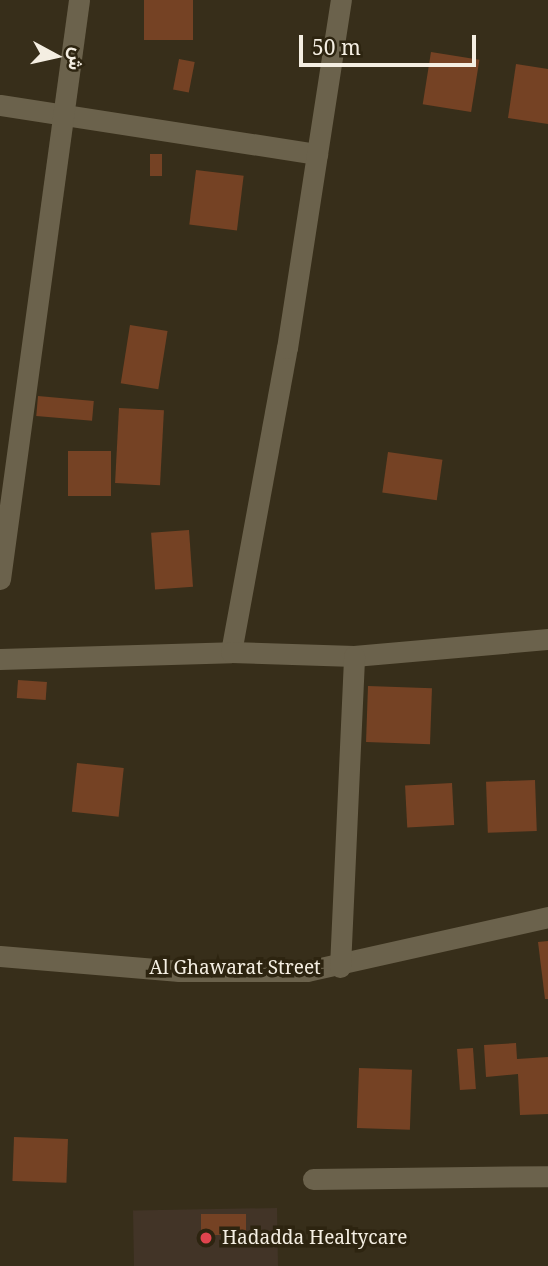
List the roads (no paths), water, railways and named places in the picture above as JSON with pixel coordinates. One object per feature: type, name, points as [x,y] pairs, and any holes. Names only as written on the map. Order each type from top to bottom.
[{"type":"street","points":[[0,579],[79,0]]},
{"type":"street","points":[[232,652],[287,348],[341,0]]},
{"type":"street","points":[[0,105],[317,154]]},
{"type":"street","points":[[0,659],[232,652],[354,656],[548,639]]},
{"type":"street","points":[[340,967],[354,656]]},
{"type":"street","name":"Al Ghawarat Street","points":[[0,956],[179,971],[307,971],[340,967],[548,917]]},
{"type":"street","points":[[313,1178],[548,1176]]},
{"type":"place","name":"Hadadda Healtycare","points":[[206,1238]]}]
